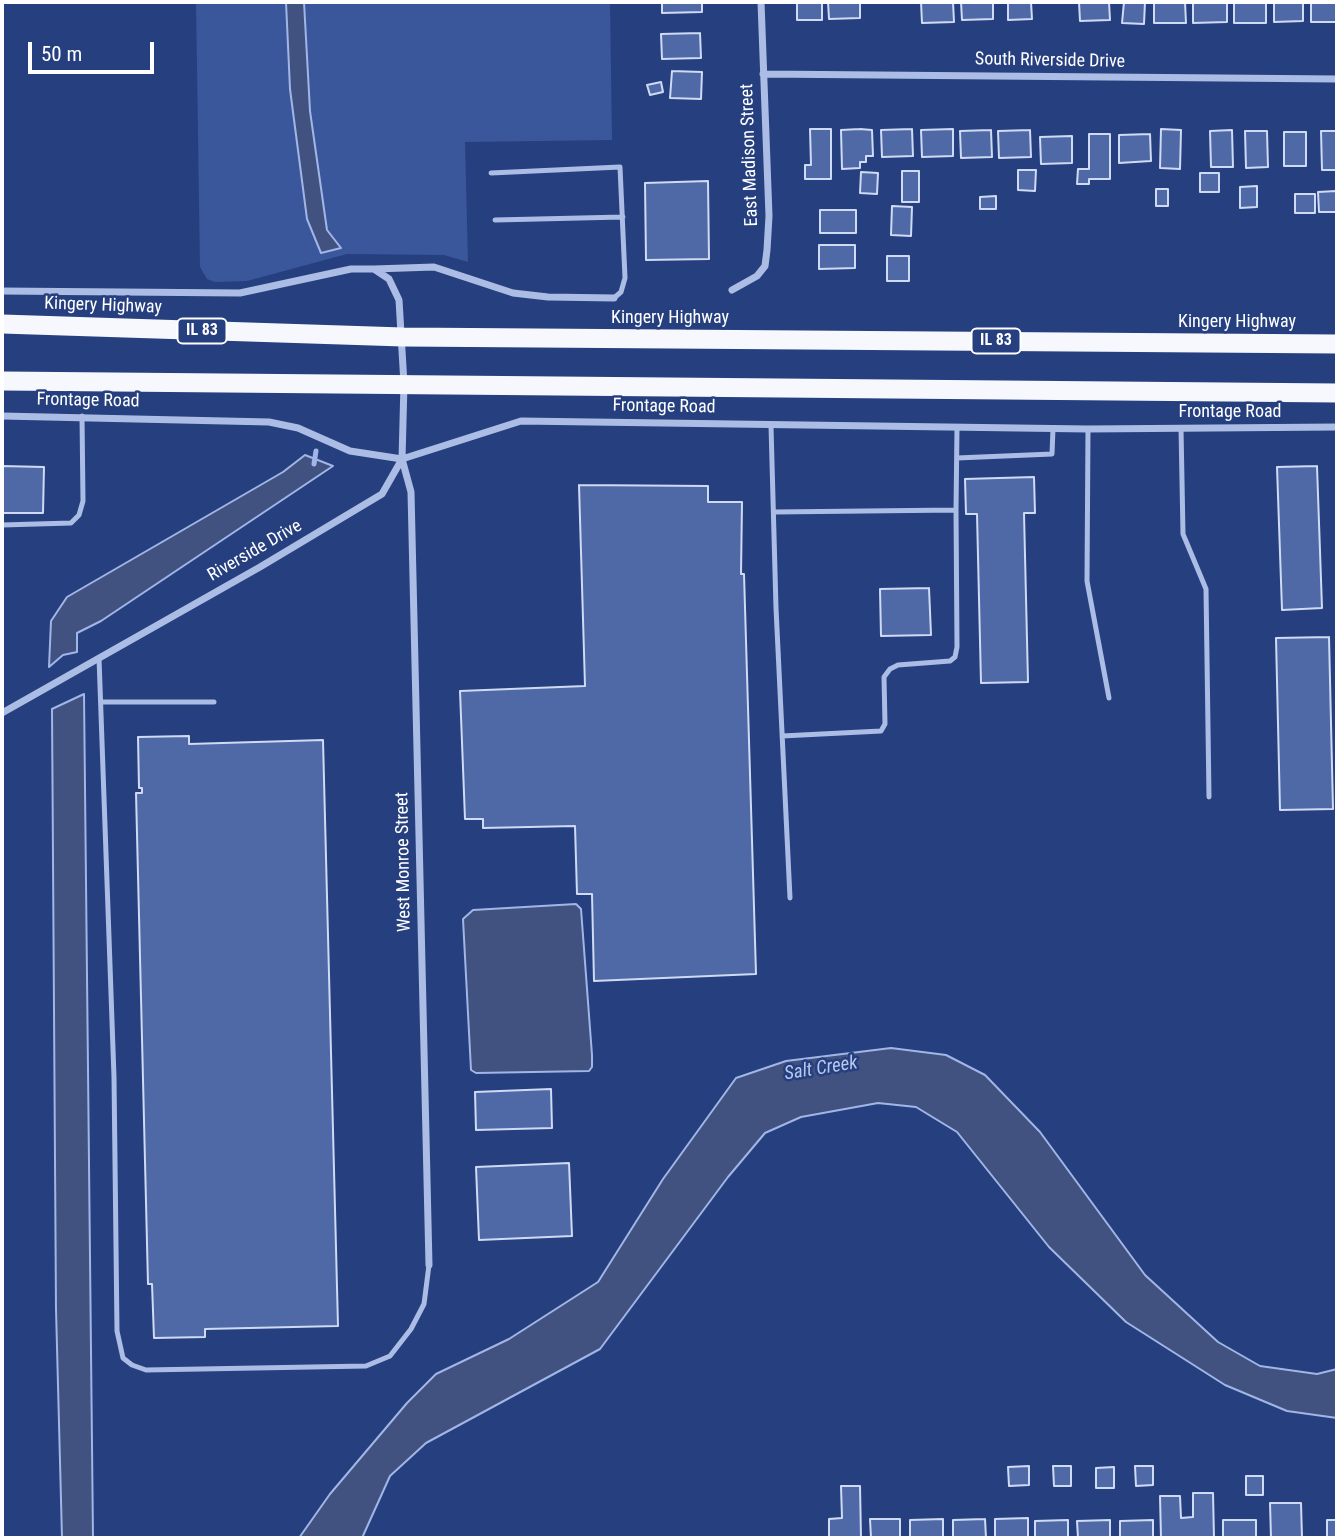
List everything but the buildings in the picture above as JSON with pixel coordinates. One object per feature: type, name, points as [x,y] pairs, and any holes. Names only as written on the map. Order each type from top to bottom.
[{"type":"highway","name":"Kingery Highway","points":[[2,324],[402,337],[1337,344]]},
{"type":"highway","points":[[2,381],[1337,393]]},
{"type":"street","name":"East Madison Street","points":[[732,290],[757,276],[765,266],[766,258],[769,216],[761,2]]},
{"type":"street","name":"South Riverside Drive","points":[[763,74],[1337,79]]},
{"type":"street","points":[[2,292],[240,293],[351,268],[434,267],[513,293],[548,297],[614,298]]},
{"type":"street","points":[[374,269],[389,279],[399,300],[402,337]]},
{"type":"street","name":"Riverside Drive","points":[[2,713],[382,494],[402,459],[402,337]]},
{"type":"street","name":"Frontage Road","points":[[2,416],[269,422],[298,428],[350,451],[402,459],[521,421],[1053,429],[1337,427]]},
{"type":"street","name":"West Monroe Street","points":[[402,459],[411,492],[429,1265]]},
{"type":"lane","points":[[491,173],[620,167],[625,278],[621,292],[614,298]]},
{"type":"lane","points":[[495,220],[623,217]]},
{"type":"lane","points":[[2,525],[71,523],[79,516],[83,501],[82,416]]},
{"type":"lane","points":[[771,426],[790,898]]},
{"type":"lane","points":[[782,736],[881,732],[885,724],[884,677],[890,669],[898,665],[950,660],[955,657],[957,428]]},
{"type":"lane","points":[[1181,428],[1183,534],[1206,589],[1209,797]]},
{"type":"lane","points":[[957,458],[1052,454],[1053,429]]},
{"type":"lane","points":[[1088,429],[1087,581],[1109,698]]},
{"type":"lane","points":[[774,512],[956,509]]},
{"type":"lane","points":[[99,658],[114,1077],[117,1331],[123,1357],[132,1365],[146,1370],[366,1366],[390,1356],[411,1329],[424,1304],[429,1265]]},
{"type":"lane","points":[[101,702],[214,702]]},
{"type":"shaded area","points":[[196,2],[610,2],[612,140],[465,142],[468,262],[444,255],[347,254],[247,281],[215,282],[207,279],[200,267]]},
{"type":"water","points":[[286,2],[304,2],[310,111],[327,230],[341,248],[321,253],[307,219],[290,89]]},
{"type":"water","points":[[305,455],[333,466],[101,621],[77,633],[77,652],[63,655],[49,667],[51,621],[67,597],[283,472]]},
{"type":"water","points":[[84,694],[93,1538],[62,1538],[56,1309],[52,709]]},
{"type":"water","points":[[576,904],[581,909],[592,1067],[589,1071],[476,1073],[471,1070],[463,919],[473,910]]},
{"type":"water","name":"Salt Creek","points":[[891,1048],[946,1055],[985,1075],[1040,1132],[1145,1275],[1218,1342],[1260,1366],[1317,1374],[1337,1369],[1337,1418],[1287,1411],[1225,1385],[1126,1322],[1049,1247],[957,1132],[916,1107],[878,1103],[801,1117],[765,1133],[728,1177],[600,1349],[426,1443],[390,1476],[362,1538],[299,1538],[330,1494],[407,1403],[436,1374],[509,1339],[598,1282],[663,1179],[736,1078],[786,1061]]},
{"type":"waterway","points":[[314,464],[316,451]]}]
